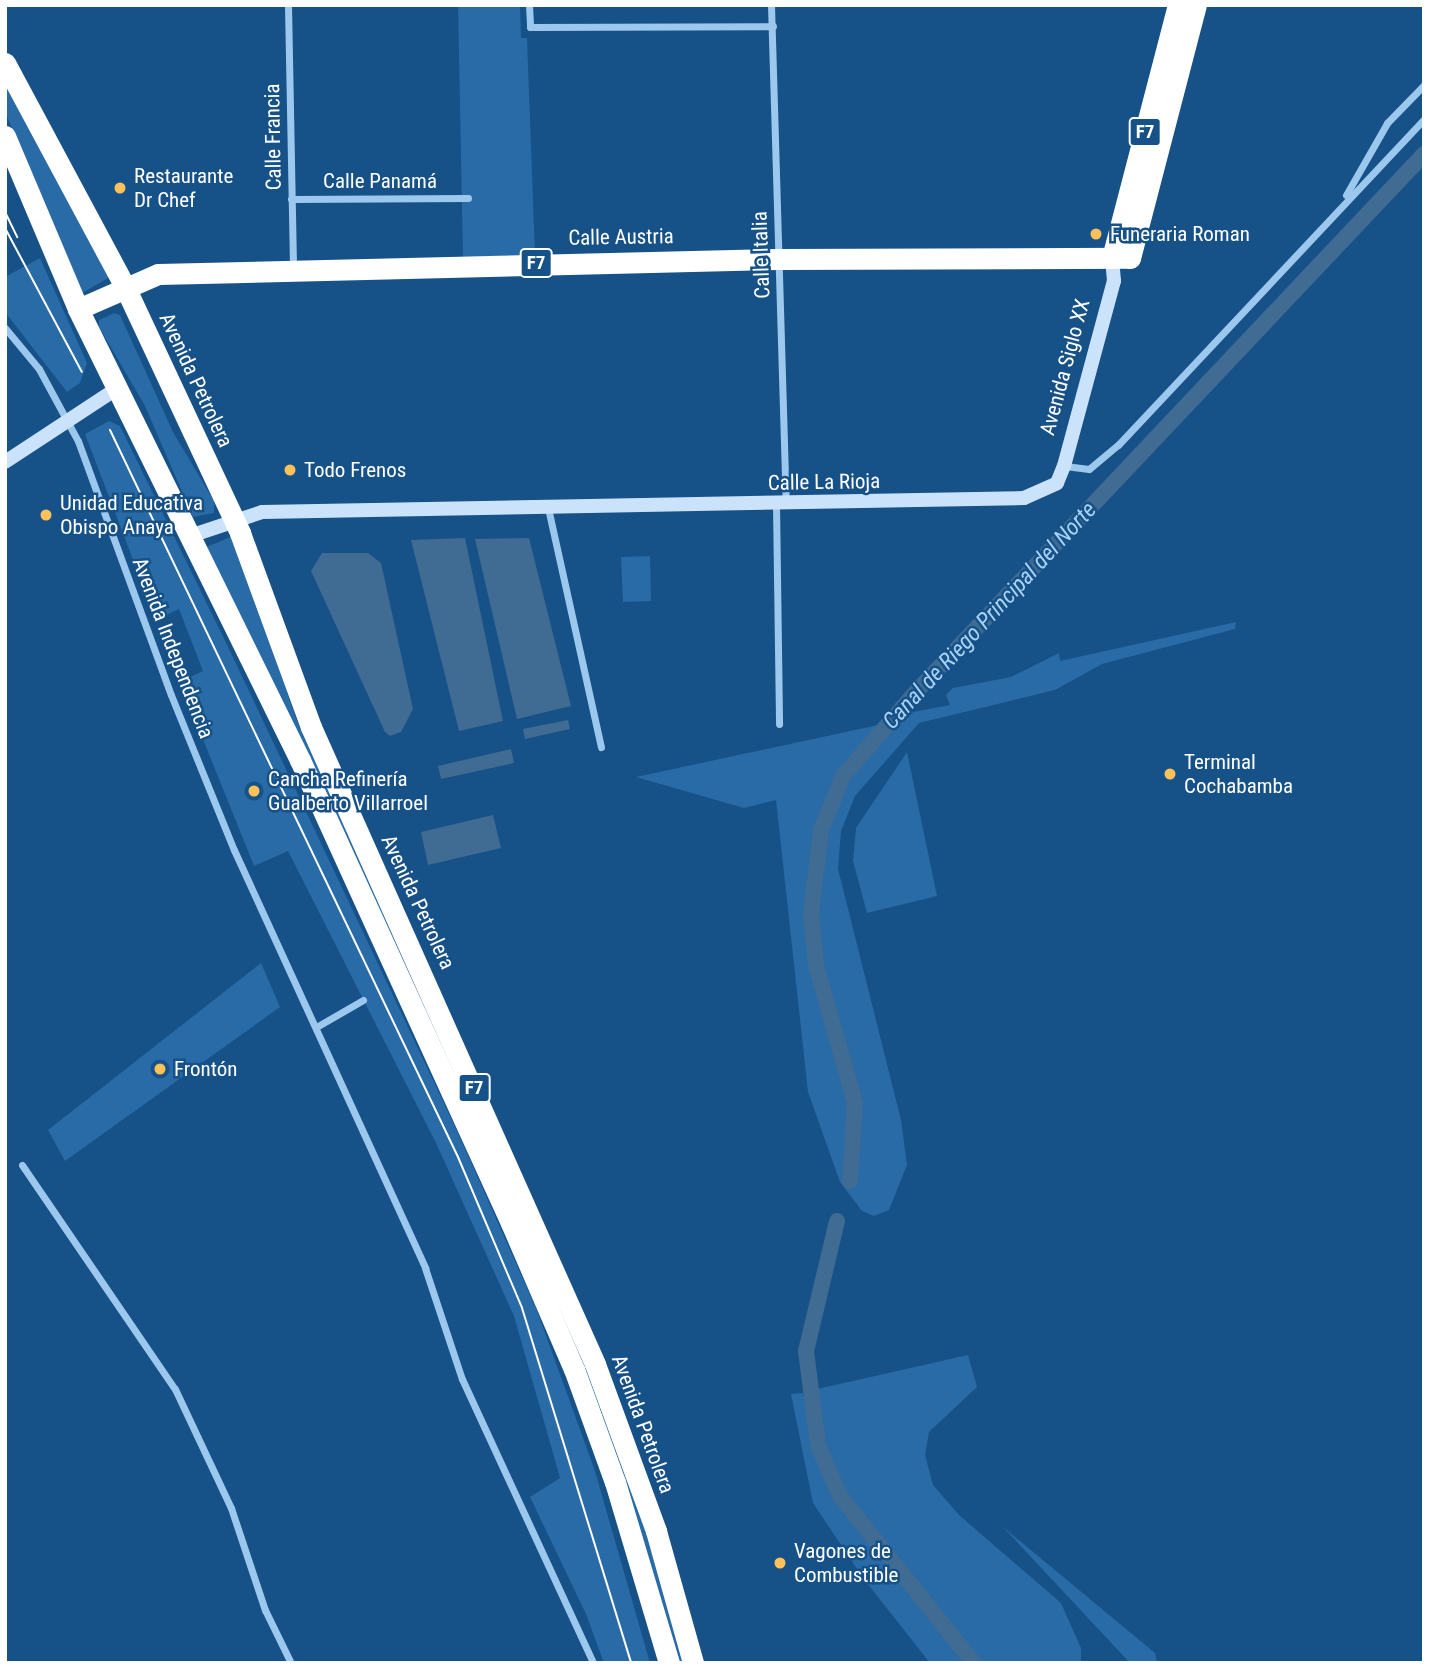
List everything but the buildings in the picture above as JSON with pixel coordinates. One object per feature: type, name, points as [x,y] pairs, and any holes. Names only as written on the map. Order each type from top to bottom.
[{"type":"highway","name":"Avenida Siglo XX","points":[[1121,258],[1178,5]]},
{"type":"highway","name":"Avenida Siglo XX","points":[[1121,258],[1196,5]]},
{"type":"highway","name":"Avenida Petrolera","points":[[5,63],[125,287],[234,521],[311,727],[595,1364],[656,1531],[693,1663]]},
{"type":"highway","name":"F7","points":[[5,136],[78,309],[119,387],[187,537],[300,760],[575,1369],[615,1482],[669,1663]]},
{"type":"highway","name":"Calle Austria","points":[[78,309],[158,274],[293,268],[778,259],[1121,258]]},
{"type":"street","name":"Calle Francia","points":[[288,5],[293,268]]},
{"type":"street","points":[[529,5],[530,27],[773,26]]},
{"type":"street","name":"Calle Italia","points":[[771,5],[781,504],[779,723]]},
{"type":"street","points":[[1338,208],[1387,123],[1424,85]]},
{"type":"street","points":[[1064,466],[1089,469],[1118,445],[1424,119]]},
{"type":"street","name":"Calle Panamá","points":[[291,199],[468,198]]},
{"type":"street","name":"Avenida Siglo XX","points":[[1064,466],[1121,258]]},
{"type":"street","name":"Avenida Independencia","points":[[5,328],[38,369],[66,419],[202,772],[425,1268],[462,1379],[593,1663]]},
{"type":"street","points":[[5,462],[66,419],[119,387]]},
{"type":"street","name":"Calle La Rioja","points":[[187,537],[262,512],[1024,498],[1057,483],[1064,466]]},
{"type":"street","points":[[548,508],[601,747]]},
{"type":"street","points":[[318,1026],[363,1000]]},
{"type":"street","points":[[22,1165],[175,1389],[231,1508],[265,1609],[291,1663]]},
{"type":"shaded area","points":[[458,5],[520,5],[521,38],[527,38],[535,255],[463,257]]},
{"type":"shaded area","points":[[5,78],[110,277],[82,293],[5,112]]},
{"type":"shaded area","points":[[40,258],[87,363],[80,383],[67,392],[5,312],[5,277]]},
{"type":"shaded area","points":[[114,313],[120,315],[173,432],[214,501],[214,513],[193,517],[145,406],[99,327],[99,320]]},
{"type":"shaded area","points":[[109,421],[120,426],[231,653],[458,1133],[536,1308],[595,1471],[650,1663],[604,1663],[586,1614],[530,1497],[560,1478],[514,1316],[436,1143],[288,851],[254,866],[180,682],[203,671],[179,609],[156,620],[85,434]]},
{"type":"shaded area","points":[[233,536],[296,718],[515,1197],[627,1469],[685,1663],[676,1663],[647,1554],[202,549]]},
{"type":"shaded area","points":[[465,538],[503,721],[459,731],[411,540]]},
{"type":"shaded area","points":[[529,538],[571,706],[517,719],[475,539]]},
{"type":"shaded area","points":[[322,553],[368,553],[381,563],[413,709],[401,732],[390,736],[385,732],[311,571]]},
{"type":"shaded area","points":[[650,556],[651,601],[623,602],[621,557]]},
{"type":"shaded area","points":[[1236,622],[1235,629],[1102,664],[1055,690],[919,723],[855,796],[841,831],[838,869],[901,1120],[907,1165],[889,1210],[874,1216],[862,1211],[840,1182],[808,1092],[776,800],[744,808],[636,777],[897,721],[903,714],[950,705],[946,695],[953,688],[1011,677],[1059,653],[1060,661]]},
{"type":"shaded area","points":[[568,720],[570,729],[525,739],[523,729]]},
{"type":"shaded area","points":[[511,749],[514,763],[441,779],[438,766]]},
{"type":"shaded area","points":[[907,752],[937,896],[867,913],[853,861],[856,828]]},
{"type":"shaded area","points":[[493,815],[501,848],[428,865],[421,832]]},
{"type":"shaded area","name":"Frontón","points":[[261,963],[280,1007],[65,1161],[48,1130]]},
{"type":"shaded area","points":[[968,1355],[977,1387],[929,1432],[925,1455],[933,1485],[959,1515],[1061,1603],[1081,1648],[1081,1663],[980,1663],[846,1494],[828,1462],[813,1390]]},
{"type":"shaded area","points":[[803,1393],[824,1478],[844,1511],[967,1663],[930,1663],[863,1578],[813,1503],[791,1394]]},
{"type":"shaded area","points":[[1003,1527],[1155,1653],[1157,1663],[1130,1663]]},
{"type":"waterway","name":"Canal de Riego Principal del Norte","points":[[850,1181],[855,1103],[816,965],[811,913],[821,830],[843,776],[916,692],[1424,154]]},
{"type":"waterway","name":"Canal de Riego Principal del Norte","points":[[837,1221],[806,1351],[818,1445],[840,1496],[974,1663]]},
{"type":"tram line","points":[[5,212],[17,237]]},
{"type":"tram line","points":[[5,228],[82,372]]},
{"type":"tram line","points":[[110,430],[458,1157],[522,1308],[631,1663]]},
{"type":"place","name":"Restaurante Dr Chef","points":[[120,188]]},
{"type":"place","name":"Funeraria Roman","points":[[1096,234]]},
{"type":"place","name":"Todo Frenos","points":[[290,470]]},
{"type":"place","name":"Unidad Educativa Obispo Anaya","points":[[46,515]]},
{"type":"place","name":"Terminal Cochabamba","points":[[1170,774]]},
{"type":"place","name":"Cancha Refinería Gualberto Villarroel","points":[[254,791]]},
{"type":"place","name":"Frontón","points":[[160,1069]]},
{"type":"place","name":"Vagones de Combustible","points":[[780,1563]]}]
